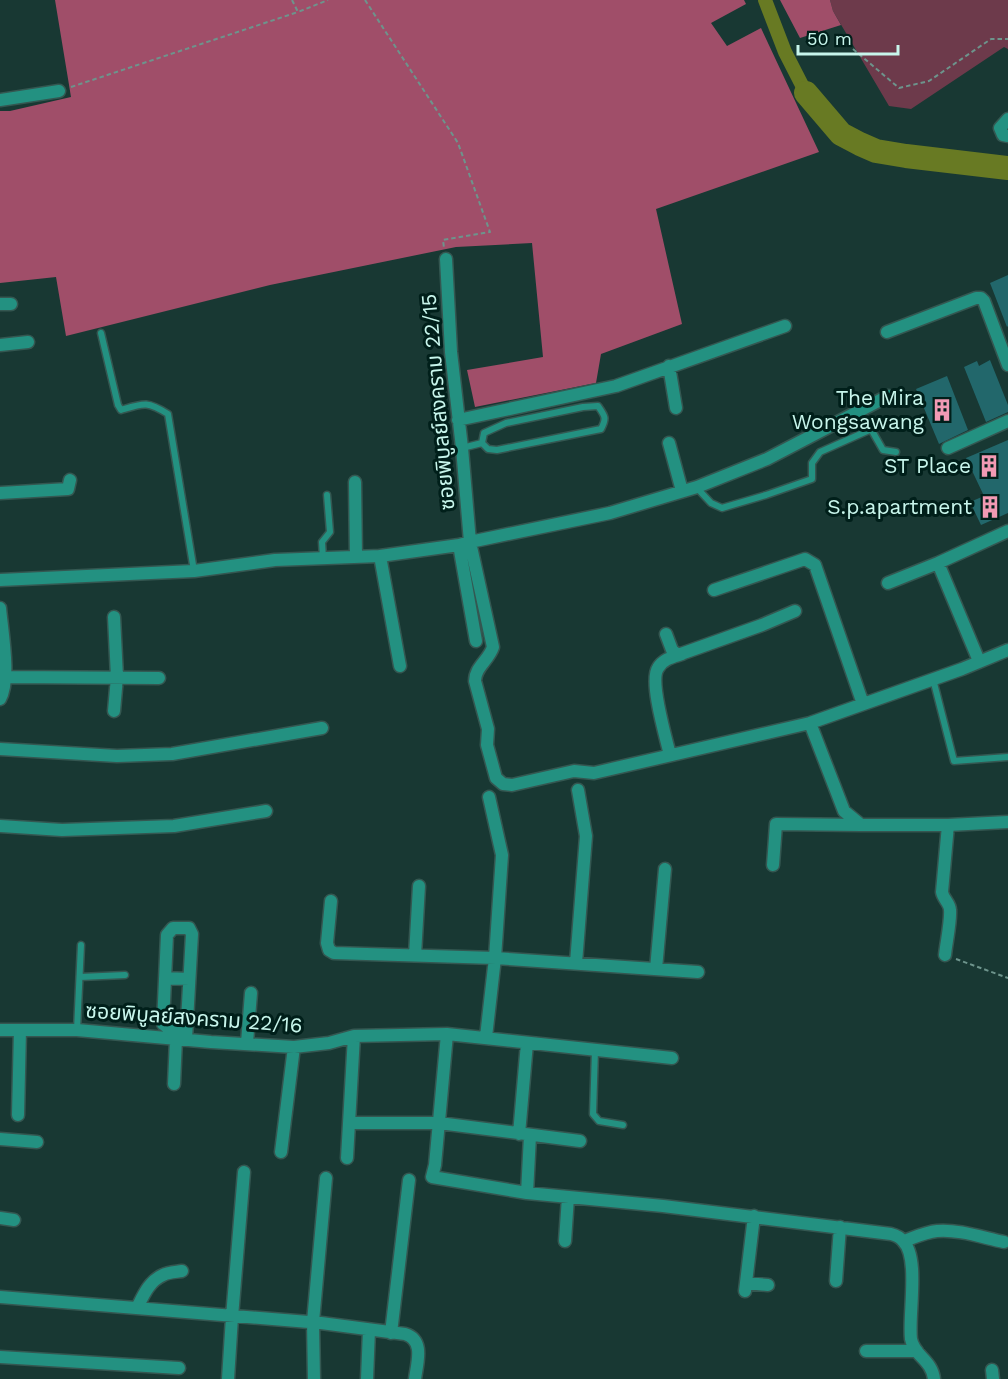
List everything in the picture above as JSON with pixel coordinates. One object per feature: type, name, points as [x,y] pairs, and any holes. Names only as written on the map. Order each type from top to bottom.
[{"type":"street","points":[[0,100],[59,91]]},
{"type":"street","points":[[1008,119],[1000,128],[1003,135],[1008,136]]},
{"type":"street","name":"ซอยพิบูลย์สงคราม 22/15","points":[[446,259],[451,352],[462,448],[464,544]]},
{"type":"street","points":[[887,332],[981,298],[1008,365]]},
{"type":"street","points":[[458,420],[616,386],[785,326]]},
{"type":"street","points":[[0,345],[28,342]]},
{"type":"street","points":[[669,366],[676,408]]},
{"type":"street","points":[[0,579],[194,571],[275,560],[380,556],[464,544],[610,513],[697,487],[767,459],[888,396]]},
{"type":"street","points":[[948,448],[1008,421]]},
{"type":"street","points":[[669,443],[682,491]]},
{"type":"street","points":[[0,494],[68,489],[70,480]]},
{"type":"street","points":[[355,482],[357,558]]},
{"type":"street","points":[[888,583],[1008,531]]},
{"type":"street","points":[[464,544],[476,641]]},
{"type":"street","points":[[464,544],[493,647],[491,655],[477,670],[475,681],[488,729],[487,745],[496,778],[503,784],[512,785],[574,771],[594,773],[810,723],[962,669],[1008,650]]},
{"type":"street","points":[[380,556],[400,666]]},
{"type":"street","points":[[714,590],[806,559],[815,565],[863,704]]},
{"type":"street","points":[[938,563],[979,661]]},
{"type":"street","points":[[0,608],[6,677],[0,699]]},
{"type":"street","points":[[670,755],[657,699],[655,683],[657,669],[665,660],[745,632],[795,611]]},
{"type":"street","points":[[114,617],[117,677],[114,711]]},
{"type":"street","points":[[666,634],[672,650],[678,655],[682,654]]},
{"type":"street","points":[[6,677],[159,678]]},
{"type":"street","points":[[810,723],[844,811],[861,825]]},
{"type":"street","points":[[0,749],[117,756],[172,754],[322,728]]},
{"type":"street","points":[[576,963],[586,836],[578,790]]},
{"type":"street","points":[[486,1037],[495,958],[502,855],[489,797]]},
{"type":"street","points":[[0,826],[63,830],[174,826],[266,811]]},
{"type":"street","points":[[773,865],[776,824],[948,825],[1008,822]]},
{"type":"street","points":[[945,956],[950,910],[942,892],[948,825]]},
{"type":"street","points":[[656,969],[665,869]]},
{"type":"street","points":[[415,956],[419,886]]},
{"type":"street","points":[[331,901],[327,943],[329,950],[334,953],[495,958],[698,972]]},
{"type":"street","points":[[174,1084],[183,1035],[192,934],[189,928],[173,928],[168,935],[163,1024],[183,1035]]},
{"type":"street","points":[[165,978],[189,978]]},
{"type":"street","points":[[247,1043],[251,993]]},
{"type":"street","name":"ซอยพิบูลย์สงคราม 22/16","points":[[0,1030],[77,1030],[183,1035],[294,1047],[329,1043],[354,1036],[447,1034],[672,1058]]},
{"type":"street","points":[[18,1115],[20,1030]]},
{"type":"street","points":[[447,1034],[432,1177],[527,1193],[753,1216],[891,1234],[904,1241],[910,1254],[911,1340],[917,1351],[929,1363],[934,1379]]},
{"type":"street","points":[[347,1158],[354,1036]]},
{"type":"street","points":[[526,1043],[524,1135],[527,1193]]},
{"type":"street","points":[[281,1152],[294,1047]]},
{"type":"street","points":[[349,1123],[439,1123],[580,1141]]},
{"type":"street","points":[[0,1139],[37,1142]]},
{"type":"street","points":[[228,1379],[244,1172]]},
{"type":"street","points":[[314,1379],[313,1322],[326,1178]]},
{"type":"street","points":[[391,1333],[409,1180]]},
{"type":"street","points":[[564,1241],[568,1197]]},
{"type":"street","points":[[753,1216],[746,1287],[768,1285]]},
{"type":"street","points":[[0,1218],[14,1220]]},
{"type":"street","points":[[836,1281],[840,1227]]},
{"type":"street","points":[[904,1241],[937,1231],[1004,1242]]},
{"type":"street","points":[[136,1308],[153,1281],[163,1274],[182,1271]]},
{"type":"street","points":[[0,1297],[313,1322],[405,1334],[414,1339],[418,1349],[415,1379]]},
{"type":"street","points":[[367,1379],[369,1330]]},
{"type":"street","points":[[866,1351],[917,1351]]},
{"type":"street","points":[[0,1357],[179,1368]]},
{"type":"lane","points":[[101,333],[121,410],[144,403],[155,406],[168,414],[194,571]]},
{"type":"lane","points":[[598,406],[604,415],[605,422],[601,429],[497,450],[488,449],[482,443],[484,433],[506,423],[583,407],[598,406]]},
{"type":"lane","points":[[697,487],[711,503],[722,508],[766,495],[812,479],[812,463],[820,452],[872,429],[884,450],[896,452]]},
{"type":"lane","points":[[462,448],[482,443]]},
{"type":"lane","points":[[323,559],[322,542],[330,532],[327,495]]},
{"type":"lane","points":[[933,679],[954,761],[1008,757]]},
{"type":"lane","points":[[77,1030],[81,945]]},
{"type":"lane","points":[[80,976],[125,975]]},
{"type":"lane","points":[[595,1050],[593,1114],[599,1121],[623,1125]]},
{"type":"path","points":[[292,0],[298,12]]},
{"type":"path","points":[[59,91],[328,0]]},
{"type":"path","points":[[365,0],[458,143],[490,232],[443,240],[446,259]]},
{"type":"path","points":[[853,49],[898,88],[929,81],[991,39],[1008,39]]},
{"type":"path","points":[[945,956],[1008,978]]},
{"type":"shaded area","points":[[55,0],[744,0],[746,4],[711,23],[727,46],[761,28],[819,152],[656,209],[682,324],[601,354],[596,383],[475,407],[467,370],[543,357],[532,243],[456,247],[270,285],[66,336],[56,277],[0,283],[0,111],[10,111],[71,97]]},
{"type":"shaded area","points":[[780,0],[830,0],[841,25],[800,38]]},
{"type":"shaded area","points":[[830,0],[1008,0],[1008,49],[1004,47],[911,109],[889,106],[833,11]]},
{"type":"building","points":[[1008,275],[1008,326],[1007,327],[990,283]]},
{"type":"building","points":[[990,360],[1008,405],[1008,412],[986,422],[964,367],[977,361],[979,366]]},
{"type":"building","name":"The Mira Wongsawang","points":[[947,376],[968,430],[939,444],[916,389]]},
{"type":"building","points":[[1008,440],[1008,513],[981,525],[970,502],[984,496],[966,458]]},
{"type":"waterway","points":[[765,0],[785,52],[806,93]]},
{"type":"waterway","points":[[806,93],[841,134],[876,151],[1008,168]]},
{"type":"place","name":"The Mira Wongsawang","points":[[942,410]]},
{"type":"place","name":"ST Place","points":[[989,466]]},
{"type":"place","name":"S.p.apartment","points":[[990,507]]}]
